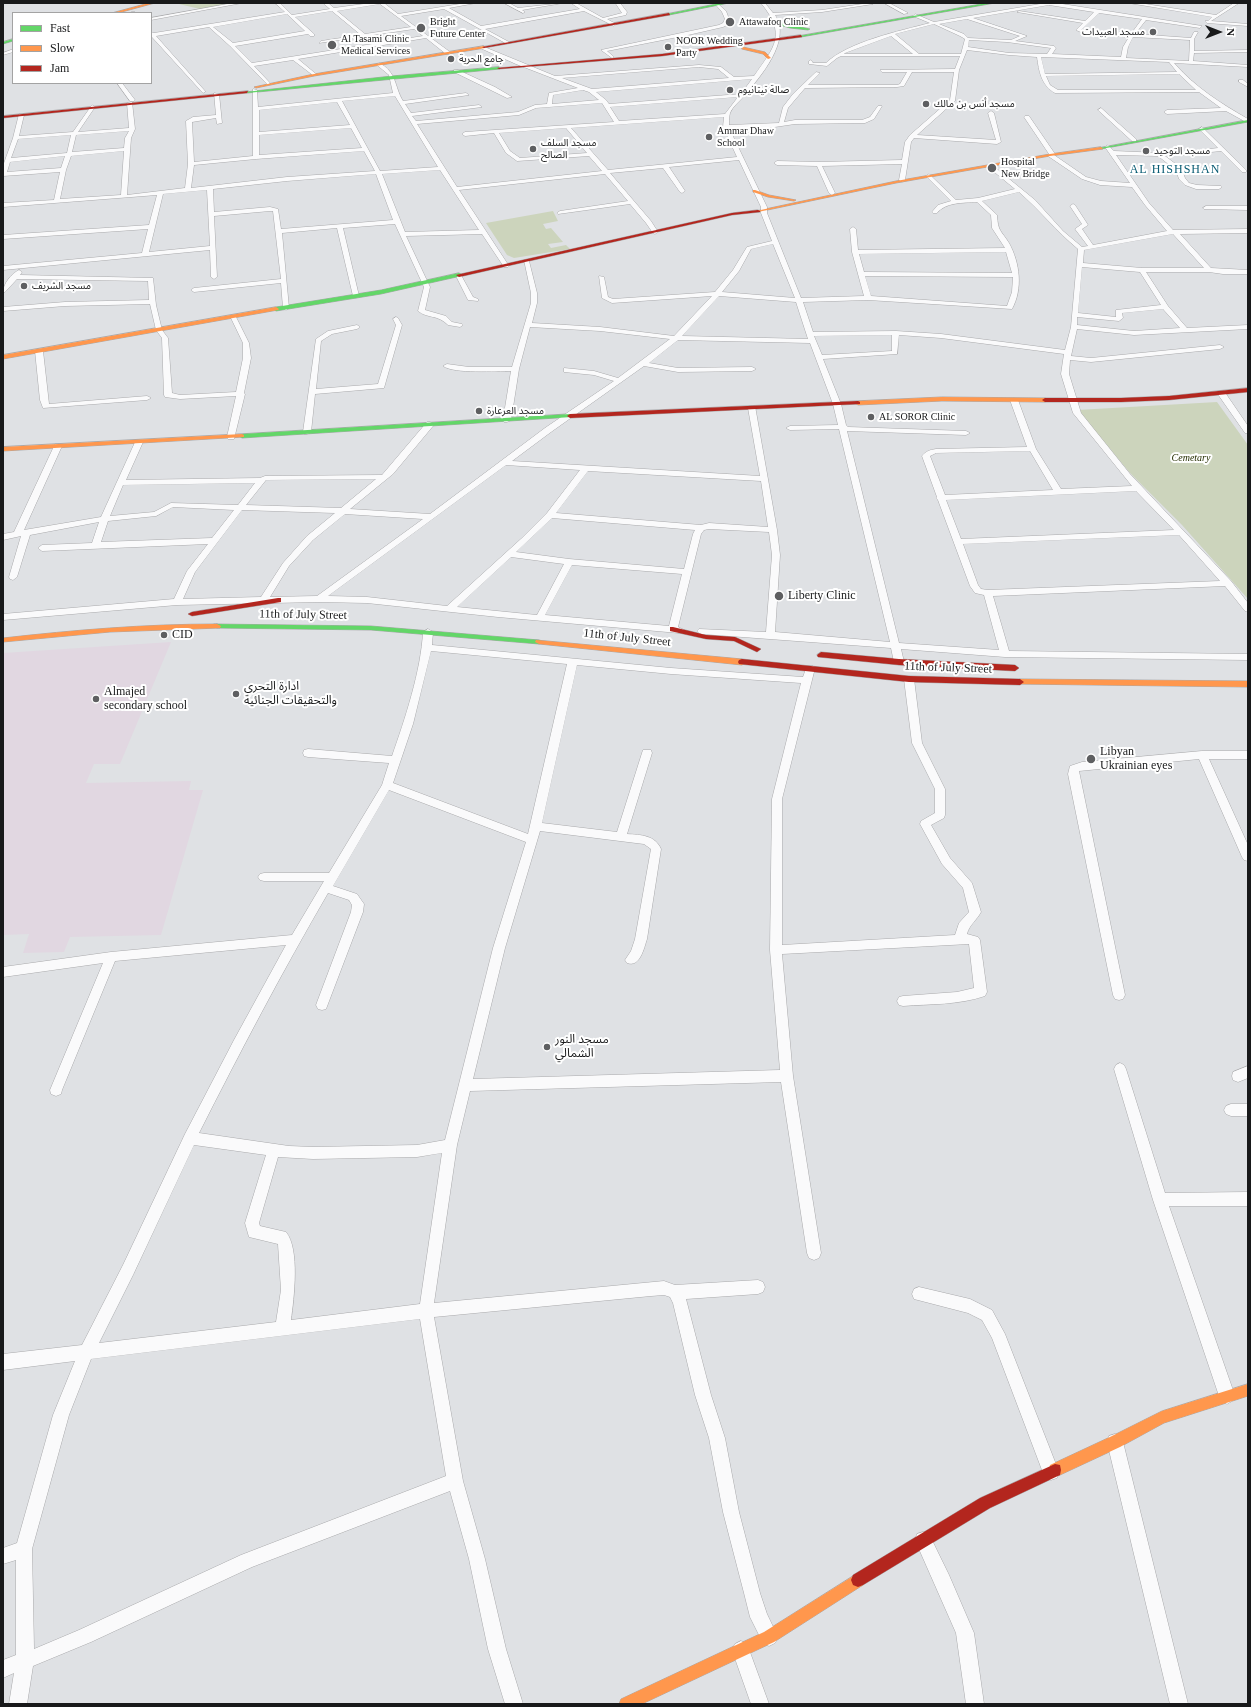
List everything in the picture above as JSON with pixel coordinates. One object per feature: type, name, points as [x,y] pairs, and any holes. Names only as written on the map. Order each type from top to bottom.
[{"type":"main road","points":[[405,74],[456,71],[521,64],[662,55],[726,47],[779,38],[819,29],[971,3]]},
{"type":"main road","points":[[3,113],[216,94],[405,74],[671,52],[749,41],[811,35],[911,14],[993,3]]},
{"type":"main road","points":[[135,12],[157,4]]},
{"type":"main road","points":[[119,12],[157,4]]},
{"type":"main road","points":[[3,116],[92,107],[203,92],[256,89],[268,84],[314,75],[507,44],[614,25],[715,4]]},
{"type":"main road","points":[[749,41],[773,15],[797,29],[819,29]]},
{"type":"main road","points":[[726,47],[756,50],[771,54],[811,35]]},
{"type":"main road","points":[[762,209],[832,193],[954,171],[1051,155],[1110,150],[1202,129],[1247,121]]},
{"type":"main road","points":[[3,357],[233,316],[356,296],[506,266],[736,213],[873,186],[1247,121]]},
{"type":"main road","points":[[736,213],[752,204],[756,193],[799,200]]},
{"type":"main road","points":[[736,213],[753,216],[767,221]]},
{"type":"main road","points":[[3,449],[232,437],[571,416],[942,400],[1072,401],[1168,398],[1248,390]]},
{"type":"main road","name":"11th of July Street","points":[[257,613],[188,614],[278,600]]},
{"type":"main road","points":[[26,624],[107,618]]},
{"type":"main road","name":"11th of July Street","points":[[3,640],[87,631],[189,626],[313,626],[371,628],[593,643],[910,679],[1018,682],[1248,684]]},
{"type":"main road","points":[[673,629],[706,637],[735,639],[760,649],[692,643]]},
{"type":"main road","name":"11th of July Street","points":[[810,654],[899,662],[1024,668]]},
{"type":"main road","points":[[626,1704],[740,1650],[769,1638],[923,1540],[985,1503],[1115,1442],[1162,1417],[1248,1390]]},
{"type":"street","points":[[152,19],[240,3]]},
{"type":"street","points":[[277,3],[333,52]]},
{"type":"street","points":[[325,3],[365,36]]},
{"type":"street","points":[[152,34],[289,14],[333,10],[381,3],[448,53]]},
{"type":"street","points":[[399,15],[474,3]]},
{"type":"street","points":[[506,3],[533,18]]},
{"type":"street","points":[[518,9],[561,3]]},
{"type":"street","points":[[573,3],[614,25]]},
{"type":"street","points":[[763,3],[773,15],[779,38],[771,54],[756,77],[727,115],[726,127],[776,242],[837,404],[899,662]]},
{"type":"street","points":[[886,3],[962,35],[967,39],[1007,41],[1054,48],[1048,56]]},
{"type":"street","points":[[841,55],[843,52],[852,48],[892,34],[934,23],[1052,3],[1200,27]]},
{"type":"street","points":[[1131,3],[1216,16]]},
{"type":"street","points":[[603,19],[624,14],[625,12],[618,4]]},
{"type":"street","points":[[612,57],[603,50],[688,34],[721,26],[727,19],[724,12],[715,4]]},
{"type":"street","points":[[773,15],[814,9],[871,4]]},
{"type":"street","points":[[1227,4],[1236,4]]},
{"type":"street","points":[[1191,63],[1192,39],[1200,27],[1236,4]]},
{"type":"street","points":[[445,8],[507,44]]},
{"type":"street","points":[[480,28],[585,10]]},
{"type":"street","points":[[1009,11],[1086,22]]},
{"type":"street","points":[[1098,11],[1078,30],[1085,33],[1192,39]]},
{"type":"street","points":[[966,17],[1025,36],[1007,41]]},
{"type":"street","points":[[1123,59],[1124,49],[1131,35],[1145,19]]},
{"type":"street","points":[[1207,22],[1248,25]]},
{"type":"street","points":[[210,26],[232,45],[268,84]]},
{"type":"street","points":[[321,42],[414,28]]},
{"type":"street","points":[[232,45],[309,32]]},
{"type":"street","points":[[152,34],[203,92]]},
{"type":"street","points":[[892,34],[918,55]]},
{"type":"street","points":[[251,65],[426,37]]},
{"type":"street","points":[[902,180],[908,142],[912,136],[952,101],[957,70],[966,48],[967,39]]},
{"type":"street","points":[[482,47],[521,64],[590,90],[604,101],[617,123]]},
{"type":"street","points":[[966,48],[998,53],[1039,56],[1170,61],[1248,66]]},
{"type":"street","points":[[1192,52],[1248,51]]},
{"type":"street","points":[[811,61],[811,64],[827,65],[835,57],[841,55],[963,55]]},
{"type":"street","points":[[1039,56],[1042,75],[1054,91],[1062,93],[1198,91]]},
{"type":"street","points":[[294,58],[314,75]]},
{"type":"street","points":[[1170,61],[1198,91],[1226,110],[1247,121]]},
{"type":"street","points":[[380,64],[392,76],[396,94],[455,189],[506,266]]},
{"type":"street","points":[[556,77],[699,66],[718,68],[733,79]]},
{"type":"street","points":[[882,71],[957,70]]},
{"type":"street","points":[[456,71],[509,97]]},
{"type":"street","points":[[803,87],[897,86],[902,85],[910,71]]},
{"type":"street","points":[[781,124],[785,108],[803,87],[818,73]]},
{"type":"street","points":[[1042,75],[1180,73]]},
{"type":"street","points":[[590,90],[756,77]]},
{"type":"street","points":[[1241,81],[1248,86]]},
{"type":"street","points":[[120,84],[131,101],[132,129],[128,138],[124,197]]},
{"type":"street","points":[[549,106],[551,94],[585,88]]},
{"type":"street","points":[[256,89],[256,156]]},
{"type":"street","points":[[216,94],[219,123]]},
{"type":"street","points":[[256,109],[396,94]]},
{"type":"street","points":[[402,103],[466,95]]},
{"type":"street","points":[[608,106],[741,95]]},
{"type":"street","points":[[339,100],[378,172],[397,222],[404,234],[427,289],[421,312],[444,317],[450,324],[460,325]]},
{"type":"street","points":[[414,123],[520,113],[529,108],[604,101]]},
{"type":"street","points":[[57,202],[63,170],[74,134],[92,107]]},
{"type":"street","points":[[409,115],[479,107]]},
{"type":"street","points":[[726,127],[863,122],[872,118],[880,107]]},
{"type":"street","points":[[1102,110],[1134,140]]},
{"type":"street","points":[[1166,112],[1226,110]]},
{"type":"street","points":[[912,136],[997,142],[999,141],[991,113]]},
{"type":"street","points":[[21,115],[16,138],[3,174],[63,170]]},
{"type":"street","points":[[465,134],[727,115]]},
{"type":"street","points":[[188,191],[191,164],[189,121],[193,119],[218,116]]},
{"type":"street","points":[[1027,117],[1051,155],[1084,178],[1100,183],[1134,185]]},
{"type":"street","points":[[256,134],[353,126]]},
{"type":"street","points":[[567,126],[589,154],[649,222],[655,232]]},
{"type":"street","points":[[16,138],[132,129]]},
{"type":"street","points":[[1202,129],[1244,171]]},
{"type":"street","points":[[496,132],[509,154],[513,158],[520,160],[589,154]]},
{"type":"street","points":[[9,160],[127,149]]},
{"type":"street","points":[[191,164],[256,156],[365,149]]},
{"type":"street","points":[[1184,154],[1222,149]]},
{"type":"street","points":[[1110,150],[1147,204],[1209,270]]},
{"type":"street","points":[[1110,150],[1159,154],[1179,170],[1182,179],[1187,184],[1219,187]]},
{"type":"street","points":[[455,189],[740,158]]},
{"type":"street","points":[[777,163],[819,164],[904,162]]},
{"type":"street","points":[[819,164],[832,193]]},
{"type":"street","points":[[665,166],[682,191]]},
{"type":"street","points":[[990,166],[1033,201],[1061,232],[1081,248],[1173,232],[1248,231]]},
{"type":"street","points":[[3,213],[6,205],[160,194],[287,179],[442,168]]},
{"type":"street","points":[[929,176],[955,202]]},
{"type":"street","points":[[210,189],[214,277]]},
{"type":"street","points":[[935,212],[940,206],[955,202],[978,200],[1020,190]]},
{"type":"street","points":[[145,254],[160,194]]},
{"type":"street","points":[[601,277],[605,298],[612,301],[717,294],[799,300],[868,298],[1010,308],[1015,292],[1016,275],[1008,250],[995,228],[994,215],[978,200]]},
{"type":"street","points":[[560,213],[631,202]]},
{"type":"street","points":[[1073,206],[1085,225],[1078,229],[1092,247]]},
{"type":"street","points":[[1206,208],[1248,208]]},
{"type":"street","points":[[211,214],[275,210],[286,308]]},
{"type":"street","points":[[278,231],[397,222]]},
{"type":"street","points":[[3,237],[152,227]]},
{"type":"street","points":[[340,227],[356,296]]},
{"type":"street","points":[[853,229],[855,252],[868,298]]},
{"type":"street","points":[[404,234],[483,232]]},
{"type":"street","points":[[319,599],[548,430],[571,416],[676,338],[736,271],[744,260],[749,248],[776,242]]},
{"type":"street","points":[[3,268],[212,248]]},
{"type":"street","points":[[1081,248],[1074,327],[1065,374],[1076,413],[1127,476],[1228,583],[1248,609]]},
{"type":"street","points":[[855,252],[1008,250]]},
{"type":"street","points":[[507,420],[515,369],[533,309],[534,292],[526,261]]},
{"type":"street","points":[[1079,265],[1142,270],[1209,270],[1223,272],[1248,272]]},
{"type":"street","points":[[3,291],[23,267]]},
{"type":"street","points":[[1142,270],[1165,307],[1185,330]]},
{"type":"street","points":[[861,274],[1016,275]]},
{"type":"street","points":[[459,276],[470,298],[476,300]]},
{"type":"street","points":[[14,278],[150,279],[159,330],[165,338],[168,395],[180,397],[241,394]]},
{"type":"street","points":[[194,290],[284,281]]},
{"type":"street","points":[[3,309],[65,304],[153,302]]},
{"type":"street","points":[[1074,315],[1118,319],[1120,318],[1119,311],[1165,307]]},
{"type":"street","points":[[232,437],[241,394],[247,350],[246,343],[233,316]]},
{"type":"street","points":[[311,392],[381,386],[399,325],[396,319]]},
{"type":"street","points":[[528,325],[606,330],[676,338],[811,337],[896,333],[974,339],[1090,360],[1220,347]]},
{"type":"street","points":[[307,432],[318,340],[330,332],[357,326]]},
{"type":"street","points":[[1074,327],[1134,333],[1248,327]]},
{"type":"street","points":[[819,357],[895,353],[896,333]]},
{"type":"street","points":[[39,351],[44,400],[46,406],[147,398]]},
{"type":"street","points":[[642,364],[678,370],[752,369]]},
{"type":"street","points":[[447,366],[469,369],[515,369]]},
{"type":"street","points":[[567,370],[594,373],[619,380]]},
{"type":"street","points":[[1221,393],[1246,423],[1248,431]]},
{"type":"street","points":[[1014,400],[1032,449],[1058,492]]},
{"type":"street","points":[[752,408],[776,555],[770,635]]},
{"type":"street","points":[[264,600],[286,565],[310,538],[395,467],[430,424]]},
{"type":"street","points":[[790,428],[844,428],[966,433]]},
{"type":"street","points":[[96,545],[104,519],[139,442]]},
{"type":"street","points":[[18,534],[58,446]]},
{"type":"street","points":[[1032,449],[936,451],[929,453],[926,456],[940,498],[974,586],[978,591],[988,593],[1228,583]]},
{"type":"street","points":[[505,463],[764,479]]},
{"type":"street","points":[[449,609],[510,554],[550,515],[586,468]]},
{"type":"street","points":[[120,483],[261,480],[265,478],[384,477]]},
{"type":"street","points":[[177,602],[191,571],[261,480]]},
{"type":"street","points":[[940,498],[1086,492],[1138,488]]},
{"type":"street","points":[[3,537],[104,519],[156,514],[172,505],[242,506],[431,517]]},
{"type":"street","points":[[550,515],[701,528],[709,526],[773,530]]},
{"type":"street","points":[[673,629],[697,534],[701,528]]},
{"type":"street","points":[[13,577],[27,532]]},
{"type":"street","points":[[958,542],[1181,532]]},
{"type":"street","points":[[42,548],[212,542]]},
{"type":"street","points":[[510,554],[569,562],[687,572]]},
{"type":"street","points":[[540,617],[569,562]]},
{"type":"street","points":[[988,593],[1005,654]]},
{"type":"street","points":[[3,617],[177,602],[319,599],[367,600],[449,609],[673,629],[770,635],[1005,654],[1248,657]]},
{"type":"street","points":[[18,1704],[25,1662],[24,1549],[61,1416],[86,1352],[128,1270],[190,1138],[238,1044],[295,939],[388,785],[408,724],[427,648],[428,632]]},
{"type":"street","points":[[427,648],[671,671],[807,680]]},
{"type":"street","points":[[514,1704],[497,1649],[478,1559],[455,1481],[426,1311],[450,1145],[467,1085],[499,948],[536,826],[573,661]]},
{"type":"street","points":[[810,668],[777,799],[776,950],[787,1076],[814,1253]]},
{"type":"street","points":[[910,679],[917,743],[940,789],[940,815],[926,824],[946,861],[968,886],[975,912],[963,926],[960,939]]},
{"type":"street","points":[[621,837],[647,752]]},
{"type":"street","points":[[308,753],[396,760]]},
{"type":"street","points":[[1202,755],[1248,857]]},
{"type":"street","points":[[1120,995],[1073,774],[1074,769],[1082,766],[1202,755],[1248,755]]},
{"type":"street","points":[[388,785],[532,840]]},
{"type":"street","points":[[536,826],[652,842],[656,849],[641,940],[636,953],[631,960]]},
{"type":"street","points":[[264,877],[329,882],[353,897],[358,904],[357,912],[322,1005]]},
{"type":"street","points":[[3,972],[111,957],[295,939]]},
{"type":"street","points":[[776,950],[960,939],[974,940],[981,992],[956,997],[903,1001]]},
{"type":"street","points":[[56,1090],[111,957]]},
{"type":"street","points":[[1120,1069],[1160,1200],[1227,1396]]},
{"type":"street","points":[[467,1085],[673,1078],[787,1076]]},
{"type":"street","points":[[1231,1110],[1248,1110]]},
{"type":"street","points":[[190,1138],[274,1150],[314,1153],[417,1151],[450,1145]]},
{"type":"street","points":[[274,1150],[252,1223],[254,1232],[281,1237],[285,1242],[288,1290],[282,1328]]},
{"type":"street","points":[[1160,1200],[1248,1199]]},
{"type":"street","points":[[3,1362],[426,1311],[664,1288],[675,1292],[758,1287]]},
{"type":"street","points":[[675,1292],[680,1301],[703,1395],[717,1438],[731,1512],[752,1593],[759,1617],[769,1638]]},
{"type":"street","points":[[919,1294],[970,1306],[987,1315],[998,1334],[1051,1472]]},
{"type":"street","points":[[1115,1442],[1179,1704]]},
{"type":"street","points":[[3,1669],[25,1662],[139,1612],[218,1574],[281,1547],[455,1481]]},
{"type":"street","points":[[923,1540],[965,1633],[975,1704]]},
{"type":"street","points":[[3,1556],[24,1549]]},
{"type":"street","points":[[740,1650],[760,1704]]},
{"type":"shaded area","points":[[171,642],[120,764],[94,764],[86,783],[191,781],[189,790],[203,790],[161,935],[70,937],[64,952],[23,953],[29,934],[3,935],[3,653]]},
{"type":"green space","points":[[233,3],[200,9],[179,4]]},
{"type":"green space","points":[[553,211],[558,221],[543,224],[546,229],[551,228],[563,242],[548,244],[551,248],[566,245],[570,249],[514,258],[507,255],[486,223]]},
{"type":"green space","name":"Cemetary","points":[[1217,402],[1248,445],[1248,599],[1182,525],[1130,473],[1077,410]]},
{"type":"traffic: fast","points":[[669,14],[727,3]]},
{"type":"traffic: fast","points":[[801,36],[993,3]]},
{"type":"traffic: fast","points":[[777,23],[790,27],[808,29]]},
{"type":"traffic: fast","points":[[3,43],[12,40]]},
{"type":"traffic: fast","points":[[247,92],[499,68]]},
{"type":"traffic: fast","points":[[1101,148],[1248,121]]},
{"type":"traffic: fast","points":[[276,309],[381,292],[459,275]]},
{"type":"traffic: fast","points":[[242,436],[570,416]]},
{"type":"traffic: fast","points":[[217,626],[371,628],[539,642]]},
{"type":"traffic: slow","points":[[118,12],[153,3]]},
{"type":"traffic: slow","points":[[256,87],[314,75],[484,47]]},
{"type":"traffic: slow","points":[[743,48],[764,53],[769,58]]},
{"type":"traffic: slow","points":[[758,211],[896,182],[1050,155],[1101,148]]},
{"type":"traffic: slow","points":[[755,191],[768,196],[794,200]]},
{"type":"traffic: slow","points":[[3,357],[276,309]]},
{"type":"traffic: slow","points":[[858,403],[942,399],[1045,400]]},
{"type":"traffic: slow","points":[[3,449],[242,436]]},
{"type":"traffic: slow","points":[[3,640],[110,630],[217,626]]},
{"type":"traffic: slow","points":[[539,642],[742,662]]},
{"type":"traffic: slow","points":[[1020,682],[1248,684]]},
{"type":"traffic: slow","points":[[1055,1470],[1115,1442],[1162,1417],[1248,1390]]},
{"type":"traffic: slow","points":[[626,1704],[769,1637],[858,1580]]},
{"type":"traffic: jam","points":[[484,47],[669,14]]},
{"type":"traffic: jam","points":[[499,68],[662,55],[801,36]]},
{"type":"traffic: jam","points":[[3,117],[247,92]]},
{"type":"traffic: jam","points":[[459,275],[732,214],[758,211]]},
{"type":"traffic: jam","points":[[1045,400],[1121,400],[1169,398],[1248,390]]},
{"type":"traffic: jam","points":[[570,416],[858,403]]},
{"type":"traffic: jam","points":[[192,614],[278,600]]},
{"type":"traffic: jam","points":[[673,629],[706,637],[735,639],[757,649]]},
{"type":"traffic: jam","points":[[821,655],[899,662],[1015,668]]},
{"type":"traffic: jam","points":[[742,662],[909,679],[1020,682]]},
{"type":"traffic: jam","points":[[858,1580],[985,1503],[1055,1470]]},
{"type":"place","name":"Attawafoq Clinic","points":[[730,22]]},
{"type":"place","name":"Bright Future Center","points":[[421,28]]},
{"type":"place","name":"مسجد العبيدات","points":[[1153,32]]},
{"type":"place","name":"Al Tasami Clinic Medical Services","points":[[332,45]]},
{"type":"place","name":"NOOR Wedding Party","points":[[668,47]]},
{"type":"place","name":"جامع الحرية","points":[[451,59]]},
{"type":"place","name":"صالة تيتانيوم","points":[[730,90]]},
{"type":"place","name":"مسجد أنس بن مالك","points":[[926,104]]},
{"type":"place","name":"Ammar Dhaw School","points":[[709,137]]},
{"type":"place","name":"مسجد السلف الصالح","points":[[533,149]]},
{"type":"place","name":"مسجد التوحيد","points":[[1146,151]]},
{"type":"place","name":"Hospital New Bridge","points":[[992,168]]},
{"type":"place","name":"مسجد الشريف","points":[[24,286]]},
{"type":"place","name":"مسجد العرعارة","points":[[479,411]]},
{"type":"place","name":"AL SOROR Clinic","points":[[871,417]]},
{"type":"place","name":"Liberty Clinic","points":[[779,596]]},
{"type":"place","name":"CID","points":[[164,635]]},
{"type":"place","name":"ادارة التحري والتحقيقات الجنائية","points":[[236,694]]},
{"type":"place","name":"Almajed secondary school","points":[[96,699]]},
{"type":"place","name":"Libyan Ukrainian eyes","points":[[1091,759]]},
{"type":"place","name":"مسجد النور الشمالي","points":[[547,1047]]},
{"type":"district","name":"AL HISHSHAN","points":[[1175,170]]}]
